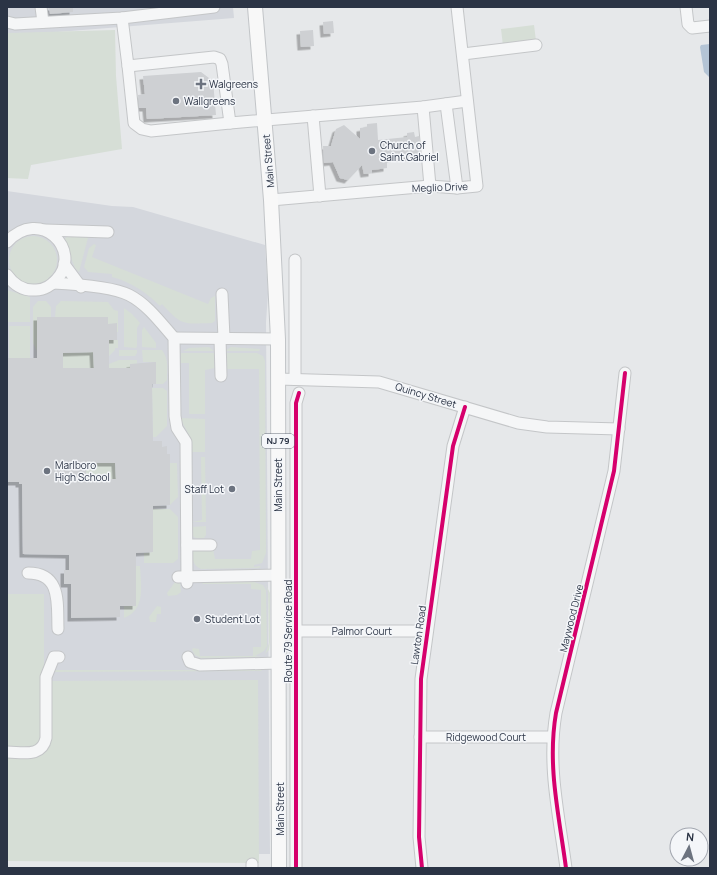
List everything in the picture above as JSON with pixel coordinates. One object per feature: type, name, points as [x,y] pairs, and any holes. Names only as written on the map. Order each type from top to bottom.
[{"type":"main road","name":"Main Street","points":[[255,7],[271,200],[278,339],[279,868]]},
{"type":"street","points":[[41,7],[43,22]]},
{"type":"street","points":[[7,22],[14,24],[122,18],[214,7]]},
{"type":"street","name":"Meglio Drive","points":[[271,200],[430,186],[457,188],[478,186],[457,7]]},
{"type":"street","points":[[686,7],[688,24],[692,28],[710,26]]},
{"type":"street","points":[[122,18],[134,123],[142,129],[151,131],[423,107],[467,101]]},
{"type":"street","points":[[463,54],[536,45]]},
{"type":"street","points":[[128,66],[214,57],[220,59],[222,64],[230,123]]},
{"type":"street","points":[[446,104],[457,188]]},
{"type":"street","points":[[423,107],[430,186]]},
{"type":"street","points":[[313,116],[320,196]]},
{"type":"street","points":[[7,242],[14,235],[23,230],[34,228],[44,230],[108,232]]},
{"type":"street","points":[[7,275],[18,286],[27,290],[36,290],[53,283],[60,276],[64,264],[63,249],[59,241],[44,230]]},
{"type":"street","points":[[295,379],[296,260]]},
{"type":"street","points":[[64,264],[82,286]]},
{"type":"street","points":[[53,283],[112,289],[129,295],[149,311],[174,338],[175,416],[177,428],[186,442],[187,545],[184,578],[279,575]]},
{"type":"street","points":[[220,376],[222,294]]},
{"type":"street","points":[[174,338],[278,339]]},
{"type":"street","name":"Maywood Drive","points":[[566,868],[552,771],[552,737],[556,713],[614,471],[625,373]]},
{"type":"street","name":"Quincy Street","points":[[278,379],[379,382],[533,426],[619,429]]},
{"type":"street","name":"Route 79 Service Road","points":[[296,868],[296,403],[299,394]]},
{"type":"street","name":"Lawton Road","points":[[422,868],[419,837],[421,679],[453,446],[465,407]]},
{"type":"street","points":[[187,545],[211,545]]},
{"type":"street","points":[[28,573],[37,573],[48,579],[54,586],[57,599],[58,629]]},
{"type":"street","name":"Palmor Court","points":[[296,632],[427,631]]},
{"type":"street","points":[[7,752],[35,752],[43,746],[46,738],[46,677],[54,657],[59,657]]},
{"type":"street","points":[[188,657],[190,662],[200,665],[279,663]]},
{"type":"street","name":"Ridgewood Court","points":[[420,737],[552,737]]},
{"type":"shaded area","points":[[7,7],[233,7],[234,18],[7,36]]},
{"type":"shaded area","points":[[534,25],[536,41],[503,46],[501,29]]},
{"type":"shaded area","points":[[115,30],[116,76],[122,149],[31,165],[28,179],[7,178],[7,33]]},
{"type":"shaded area","points":[[7,191],[112,206],[133,207],[265,245],[268,294],[266,322],[270,854],[7,856]]},
{"type":"shaded area","points":[[89,234],[79,272],[75,268],[64,240],[68,235]]},
{"type":"shaded area","points":[[28,236],[38,236],[47,240],[53,246],[56,251],[56,269],[47,280],[38,284],[28,284],[19,280],[13,274],[9,265],[9,255],[13,246],[19,240]]},
{"type":"shaded area","points":[[94,244],[96,245],[92,257],[208,304],[211,298],[215,296],[215,321],[212,323],[184,322],[174,316],[162,304],[160,306],[138,288],[112,277],[112,274],[88,272],[84,267],[89,248]]},
{"type":"shaded area","points":[[7,290],[30,297],[30,322],[7,322]]},
{"type":"shaded area","points":[[38,301],[46,301],[51,307],[51,317],[37,318],[37,351],[33,343],[33,307]]},
{"type":"shaded area","points":[[61,301],[108,302],[114,310],[118,311],[118,332],[117,324],[108,324],[108,317],[55,317],[56,306]]},
{"type":"shaded area","points":[[124,308],[140,323],[137,328],[136,348],[124,347]]},
{"type":"shaded area","points":[[9,326],[30,326],[30,358],[9,358]]},
{"type":"shaded area","points":[[144,327],[156,343],[156,348],[142,347],[142,330]]},
{"type":"shaded area","points":[[109,340],[118,340],[118,348],[115,348],[109,356]]},
{"type":"shaded area","points":[[209,347],[214,351],[183,351],[189,348]]},
{"type":"shaded area","points":[[231,347],[260,349],[259,351],[225,351]]},
{"type":"shaded area","points":[[119,350],[137,350],[137,353],[135,356],[119,356]]},
{"type":"shaded area","points":[[142,350],[162,350],[164,353],[167,364],[167,380],[163,384],[156,384],[156,362],[143,362]]},
{"type":"shaded area","points":[[93,352],[95,368],[63,368],[63,353]]},
{"type":"shaded area","points":[[181,353],[214,353],[215,368],[205,370],[205,414],[189,414],[189,363],[181,363]]},
{"type":"shaded area","points":[[225,353],[257,353],[263,356],[265,361],[266,553],[262,563],[254,565],[254,567],[261,567],[258,568],[201,569],[195,564],[192,558],[192,552],[195,550],[213,549],[215,559],[251,559],[252,551],[260,550],[259,369],[226,369]]},
{"type":"shaded area","points":[[119,360],[137,360],[137,364],[130,364],[130,368],[99,368]]},
{"type":"shaded area","points":[[152,388],[163,388],[167,391],[167,426],[156,437],[153,437]]},
{"type":"shaded area","points":[[180,418],[205,419],[205,452],[192,452],[191,439]]},
{"type":"shaded area","points":[[201,457],[205,457],[206,522],[192,522],[202,520]]},
{"type":"shaded area","points":[[86,463],[115,463],[116,479],[86,479]]},
{"type":"shaded area","points":[[170,463],[177,463],[178,497],[170,505]]},
{"type":"shaded area","points":[[153,509],[170,509],[178,517],[178,559],[173,563],[144,563],[144,553],[153,552]]},
{"type":"shaded area","points":[[206,526],[206,535],[204,538],[196,538],[192,536],[192,527]]},
{"type":"shaded area","points":[[136,566],[140,566],[141,596],[136,609],[124,618],[124,606],[136,606]]},
{"type":"shaded area","points":[[261,580],[254,582],[263,585],[266,590],[267,646],[264,651],[255,656],[261,657],[201,658],[195,655],[192,650],[193,648],[199,649],[200,656],[253,656],[253,647],[261,647],[261,590],[251,589],[251,584],[203,584],[201,582]]},
{"type":"shaded area","points":[[175,582],[180,582],[181,592],[177,595],[168,596],[167,593]]},
{"type":"shaded area","points":[[265,583],[270,593],[270,642],[269,650],[265,654],[269,643],[268,592]]},
{"type":"shaded area","points":[[7,594],[44,594],[44,681],[258,680],[259,863],[7,861]]},
{"type":"shaded area","points":[[157,606],[161,607],[161,614],[157,614],[156,622],[150,622],[149,617]]},
{"type":"shaded area","points":[[56,661],[56,670],[262,670],[54,672]]},
{"type":"water","points":[[710,44],[710,78],[704,72],[700,47],[701,45]]},
{"type":"building","points":[[49,7],[73,7],[73,12],[50,14]]},
{"type":"building","points":[[333,21],[334,33],[324,34],[323,22]]},
{"type":"building","points":[[313,30],[314,46],[301,47],[300,31]]},
{"type":"building","name":"Wallgreens","points":[[201,72],[213,81],[216,115],[147,119],[146,108],[139,108],[138,95],[145,94],[143,76]]},
{"type":"building","name":"Church of Saint Gabriel","points":[[377,123],[378,140],[407,137],[407,133],[414,132],[415,137],[419,136],[420,156],[387,159],[387,168],[372,170],[372,173],[364,174],[362,165],[348,180],[340,178],[333,162],[324,163],[323,146],[331,146],[336,129],[344,125],[360,139],[360,128],[367,127],[367,124]]},
{"type":"building","name":"Marlboro High School","points":[[37,317],[108,317],[108,324],[117,323],[117,340],[109,340],[109,368],[130,368],[130,364],[156,362],[156,384],[152,384],[153,441],[162,441],[162,447],[167,446],[167,454],[170,454],[170,505],[153,506],[153,552],[136,553],[136,606],[120,606],[120,617],[71,618],[71,584],[64,584],[64,570],[69,570],[69,555],[23,554],[22,484],[19,484],[19,482],[7,482],[7,358],[37,358]],"holes":[[[93,352],[94,368],[63,368],[63,353]],[[86,463],[115,463],[116,479],[86,479]]]},
{"type":"cycle path","points":[[566,868],[557,810],[553,771],[556,713],[614,471],[625,373]]},
{"type":"cycle path","points":[[296,868],[296,403],[299,393]]},
{"type":"cycle path","points":[[422,868],[419,837],[421,679],[453,446],[465,407]]},
{"type":"place","name":"Walgreens","points":[[201,84]]},
{"type":"place","name":"Wallgreens","points":[[176,101]]},
{"type":"place","name":"Church of Saint Gabriel","points":[[372,151]]},
{"type":"place","name":"Marlboro High School","points":[[47,471]]},
{"type":"place","name":"Staff Lot","points":[[232,489]]},
{"type":"place","name":"Student Lot","points":[[197,619]]}]
